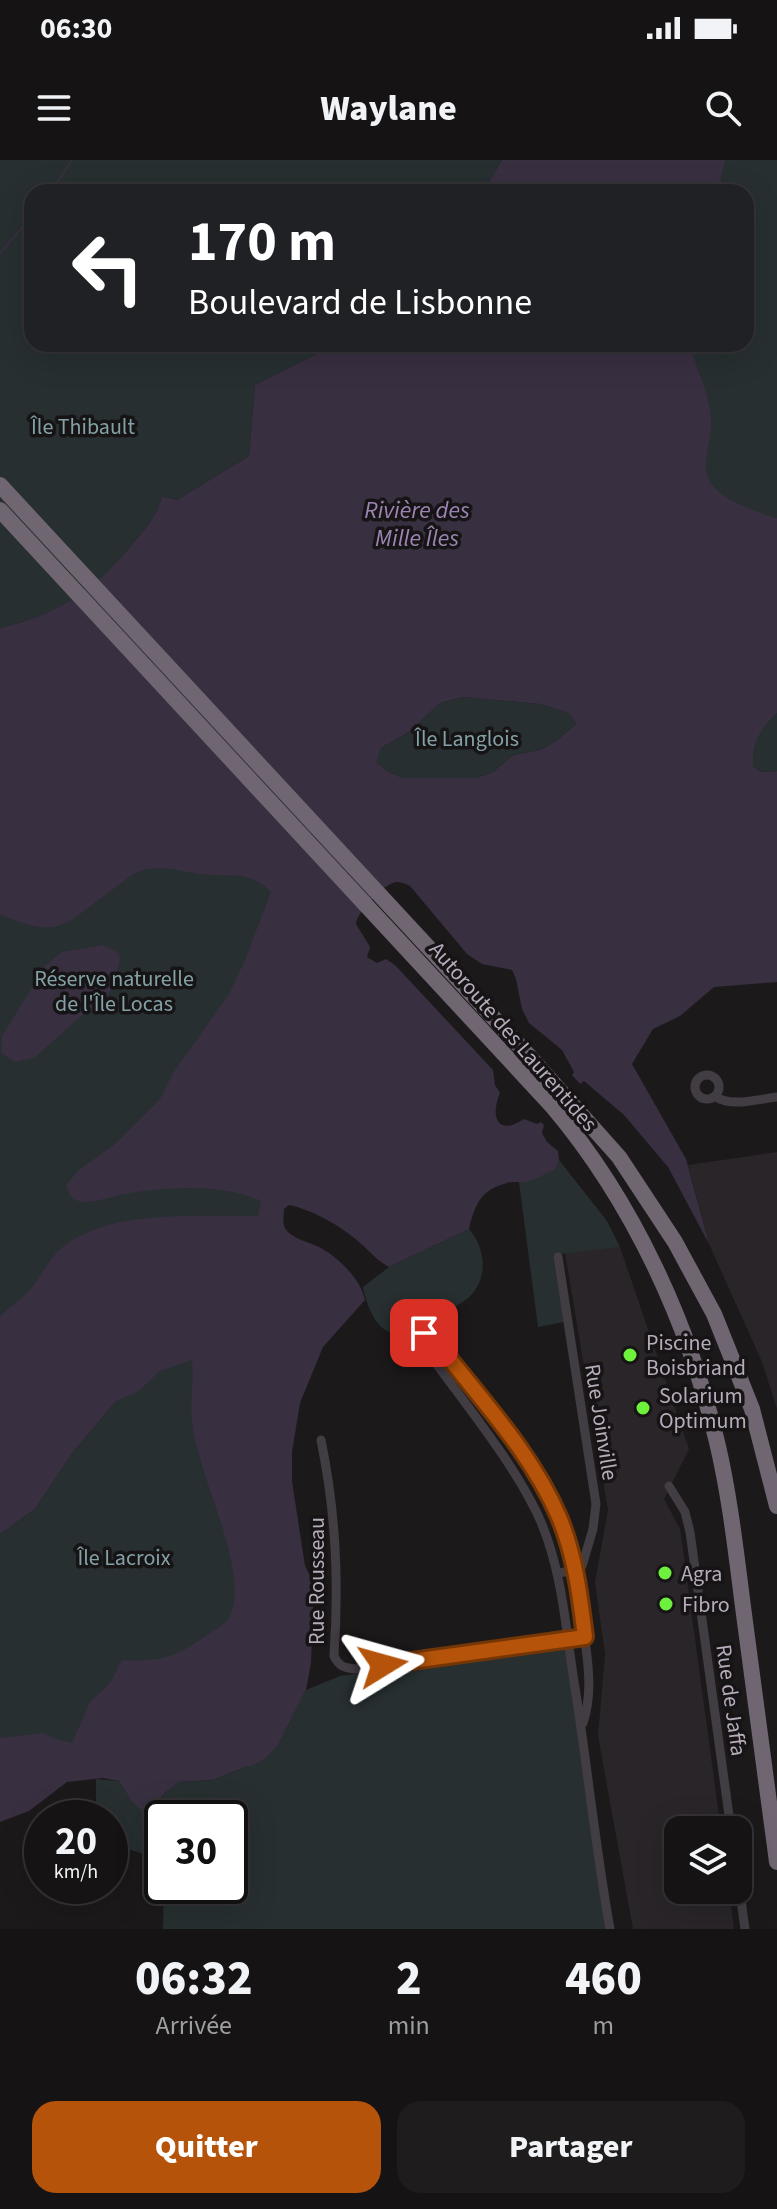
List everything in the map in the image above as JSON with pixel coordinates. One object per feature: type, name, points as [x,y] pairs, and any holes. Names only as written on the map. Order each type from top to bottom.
[{"type":"highway","name":"Autoroute des Laurentides","points":[[0,485],[383,910],[570,1128],[628,1216],[671,1303],[705,1397],[727,1494],[777,1862]]},
{"type":"highway","name":"Autoroute des Laurentides","points":[[0,510],[597,1130],[658,1214],[695,1276],[731,1351],[761,1440],[777,1506]]},
{"type":"street","points":[[715,1096],[731,1102],[777,1097]]},
{"type":"street","name":"Rue Joinville","points":[[558,1257],[596,1504],[593,1529],[582,1566],[575,1571]]},
{"type":"street","points":[[582,1726],[590,1672],[579,1582],[559,1517],[523,1454],[442,1349],[424,1333],[430,1355],[510,1468],[539,1519],[558,1573],[610,1929]]},
{"type":"street","name":"Rue Rousseau","points":[[321,1440],[334,1509],[338,1593],[334,1656],[338,1663],[345,1668],[356,1669],[585,1637]]},
{"type":"street","points":[[510,1468],[523,1454]]},
{"type":"street","name":"Rue de Jaffa","points":[[669,1486],[685,1512],[690,1532],[729,1816]]},
{"type":"street","points":[[558,1573],[575,1571]]},
{"type":"street","points":[[742,1904],[745,1929]]},
{"type":"shaded area","points":[[777,1152],[777,1409],[762,1362],[709,1244],[688,1165]]},
{"type":"shaded area","points":[[620,1247],[689,1449],[664,1499],[680,1529],[719,1816],[664,1816],[664,1904],[731,1904],[734,1929],[633,1929],[598,1736],[605,1654],[595,1582],[608,1510],[565,1253]]},
{"type":"green space","name":"Île Thibault","points":[[0,160],[502,160],[488,184],[24,184],[24,352],[320,352],[255,385],[249,456],[177,500],[162,496],[150,521],[119,560],[75,598],[40,616],[0,628]]},
{"type":"green space","points":[[702,160],[777,160],[777,535],[700,514],[670,352],[754,352],[754,184],[698,184]]},
{"type":"green space","name":"Île Langlois","points":[[463,697],[540,704],[569,713],[576,724],[540,750],[513,755],[493,772],[476,778],[403,778],[375,762],[381,748],[409,732],[440,703]]},
{"type":"green space","points":[[777,713],[777,771],[761,772],[753,766],[754,750],[762,731]]},
{"type":"green space","name":"Réserve naturelle de l'Île Locas","points":[[270,812],[285,1185],[266,1247],[0,1348],[0,893]]},
{"type":"green space","points":[[559,1160],[607,1221],[620,1247],[553,1255],[564,1322],[538,1327],[519,1182],[555,1170]]},
{"type":"green space","points":[[469,1229],[479,1245],[483,1264],[475,1291],[444,1313],[399,1333],[392,1333],[379,1325],[370,1310],[363,1287],[389,1267]]},
{"type":"green space","name":"Île Lacroix","points":[[194,1329],[244,1533],[234,1630],[76,1743],[0,1751],[0,1534],[35,1509],[74,1451],[116,1401]]},
{"type":"green space","points":[[565,1644],[608,1929],[163,1929],[164,1904],[248,1904],[248,1800],[161,1800],[165,1793],[179,1782],[213,1780],[247,1766],[278,1745],[306,1690],[340,1676]]},
{"type":"green space","points":[[96,1779],[119,1781],[130,1799],[144,1802],[144,1854],[128,1849],[128,1800],[96,1800]]},
{"type":"water","points":[[502,160],[725,160],[721,184],[488,184]]},
{"type":"water","name":"Rivière des Mille Îles","points":[[320,352],[693,352],[711,416],[706,465],[710,481],[725,496],[777,518],[777,713],[759,736],[753,766],[761,772],[777,771],[777,982],[714,987],[680,1016],[653,1029],[632,1064],[686,1159],[709,1244],[668,1167],[624,1115],[584,1081],[580,1084],[572,1075],[574,1072],[562,1050],[529,1023],[512,970],[482,964],[467,954],[410,886],[399,882],[392,884],[372,899],[356,924],[370,947],[367,957],[377,963],[386,959],[395,965],[493,1070],[495,1085],[500,1093],[496,1116],[502,1125],[515,1124],[524,1119],[544,1125],[542,1133],[558,1151],[555,1170],[530,1181],[509,1182],[491,1190],[480,1200],[469,1229],[389,1267],[326,1219],[289,1205],[284,1209],[287,1231],[319,1247],[341,1263],[359,1284],[365,1300],[323,1347],[300,1403],[292,1452],[292,1481],[305,1566],[314,1584],[311,1663],[306,1690],[278,1745],[252,1766],[213,1780],[179,1782],[160,1800],[144,1800],[144,1811],[130,1799],[119,1781],[103,1778],[67,1782],[43,1800],[24,1800],[24,1813],[0,1822],[0,1738],[43,1733],[72,1743],[90,1702],[110,1683],[122,1660],[158,1659],[176,1654],[226,1622],[235,1597],[228,1548],[192,1421],[192,1360],[160,1371],[139,1391],[116,1401],[74,1451],[35,1509],[0,1534],[0,1316],[28,1292],[57,1252],[76,1238],[99,1228],[152,1218],[258,1216],[261,1201],[228,1191],[194,1188],[125,1194],[81,1202],[73,1199],[66,1185],[79,1170],[115,1144],[160,1099],[173,1073],[229,994],[271,892],[258,882],[244,877],[150,869],[130,876],[62,925],[38,927],[0,914],[0,628],[40,615],[75,598],[119,560],[150,521],[162,496],[177,500],[249,456],[255,385]],"holes":[[[463,697],[540,704],[569,713],[576,724],[540,750],[513,755],[493,772],[476,778],[403,778],[388,772],[376,762],[381,748],[409,732],[440,703]]]},
{"type":"water","points":[[103,945],[116,951],[120,957],[115,982],[104,1004],[88,1010],[34,1058],[15,1062],[1,1053],[2,1036],[46,965],[62,952]]},
{"type":"waterway","points":[[56,184],[72,160]]},
{"type":"waterway","points":[[0,253],[24,225]]},
{"type":"place","name":"Piscine Boisbriand","points":[[630,1355]]},
{"type":"place","name":"Solarium Optimum","points":[[643,1408]]},
{"type":"place","name":"Agra","points":[[665,1573]]},
{"type":"place","name":"Fibro","points":[[666,1604]]},
{"type":"route","points":[[383,1665],[585,1637],[579,1582],[567,1540],[536,1473],[442,1349],[424,1333]]}]
